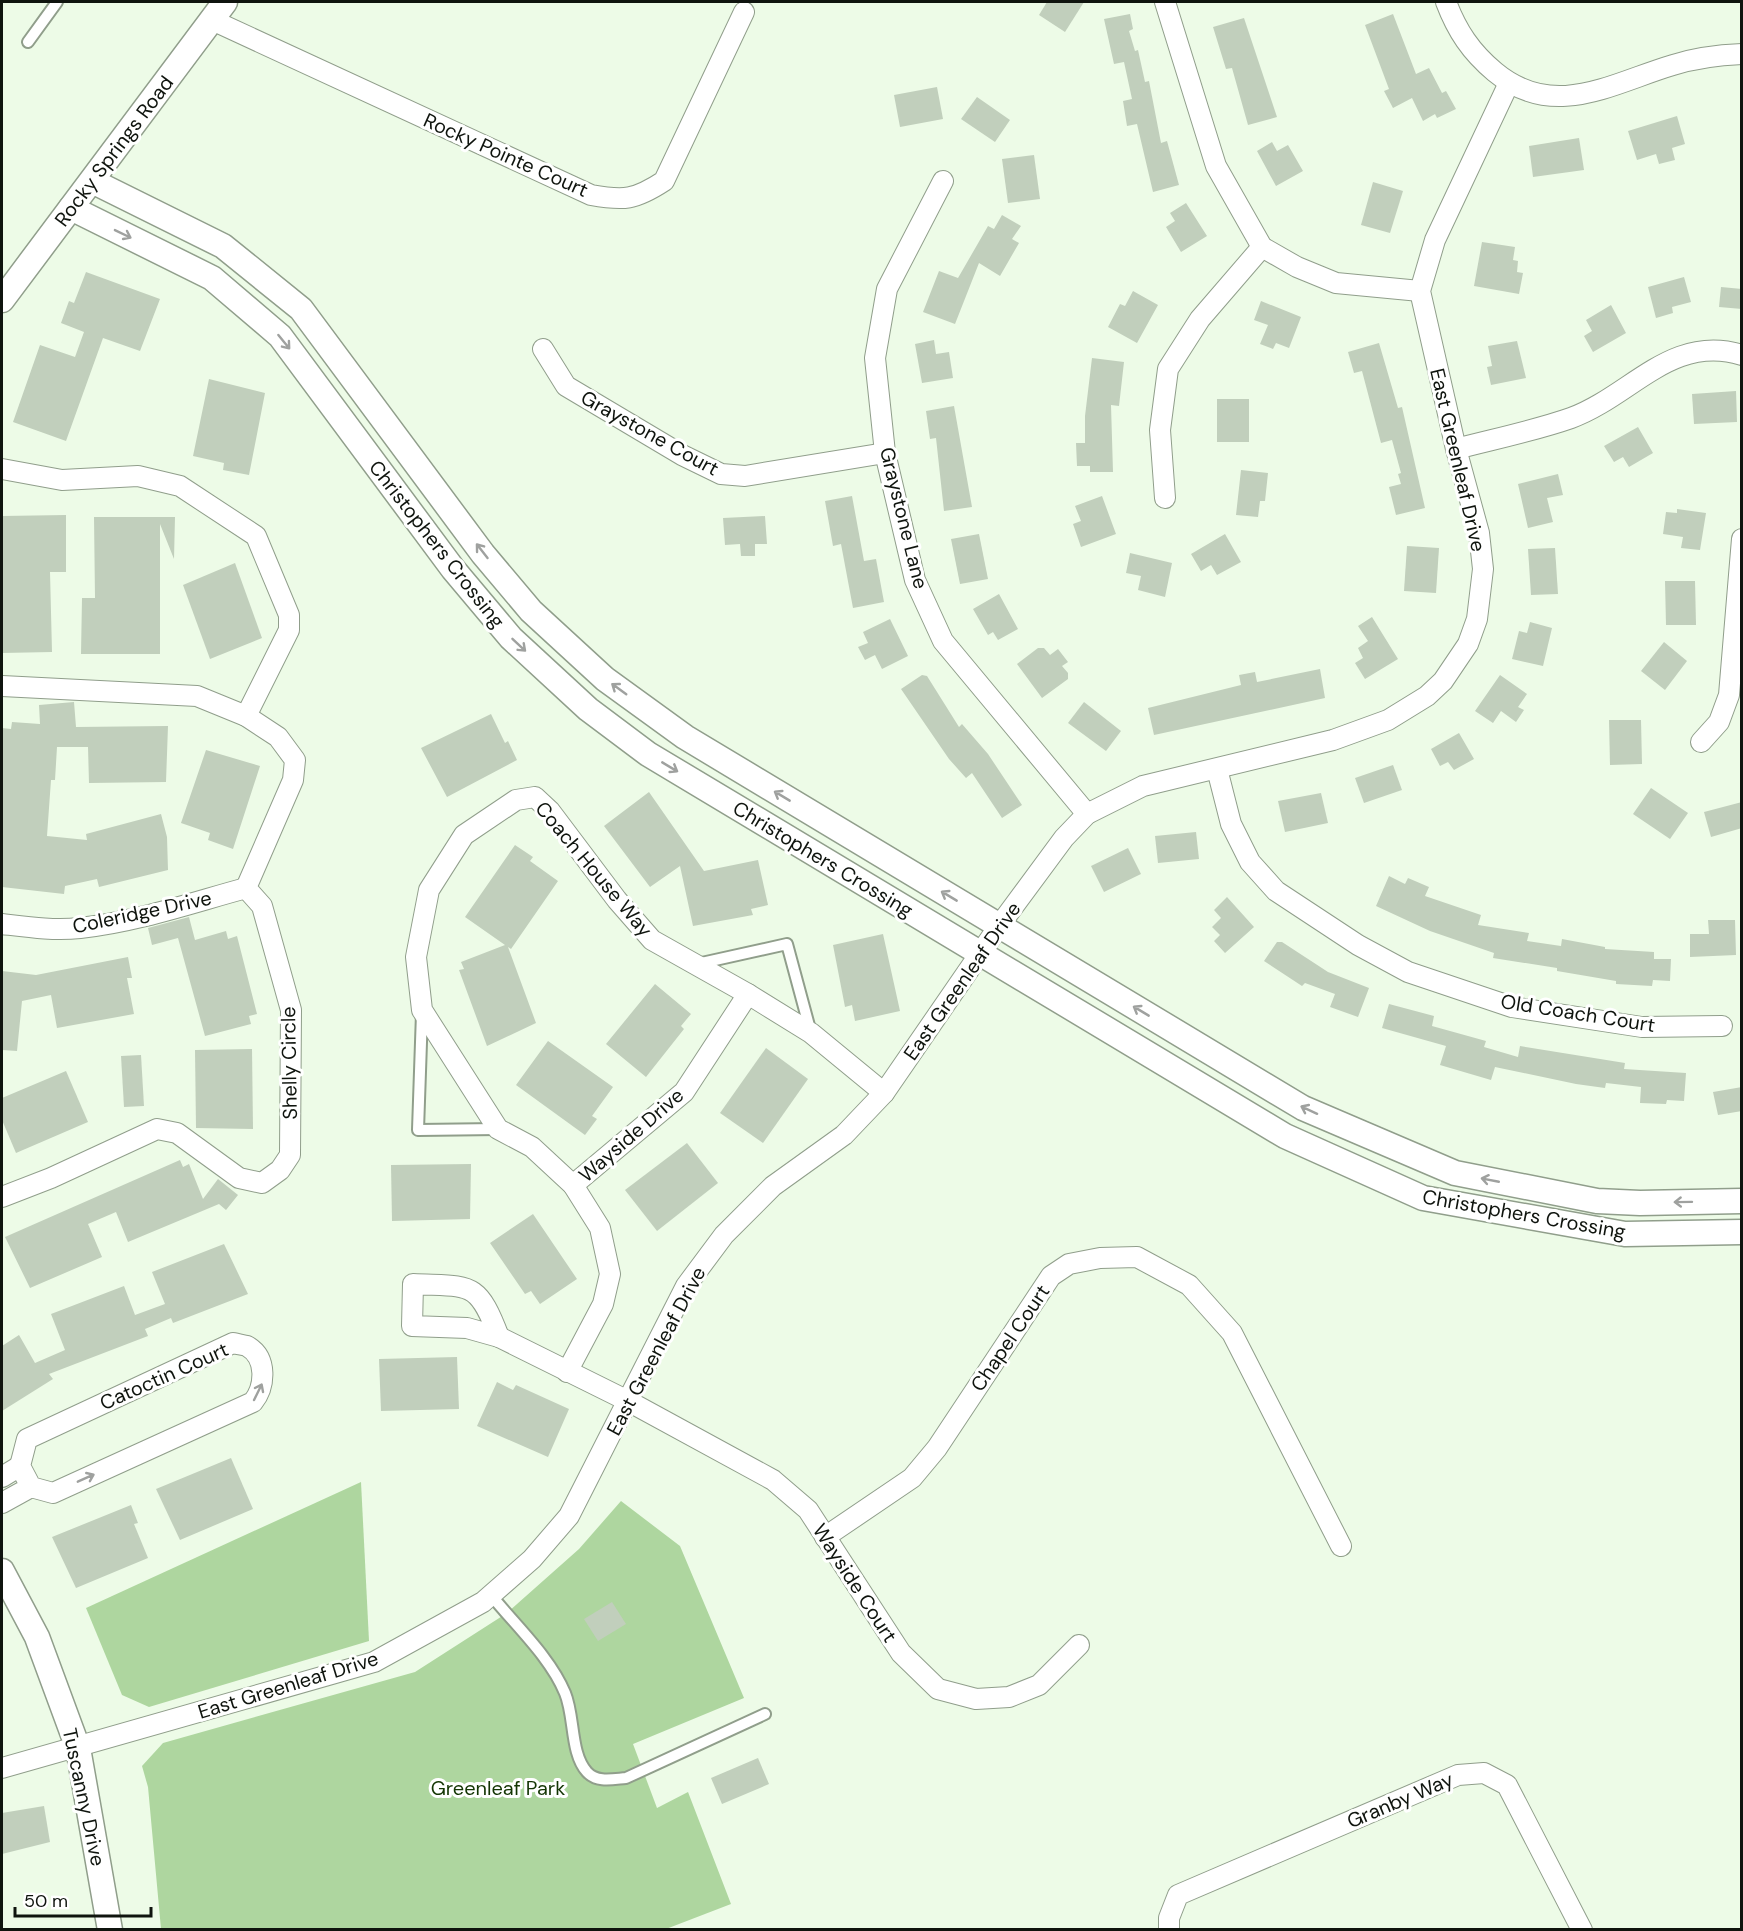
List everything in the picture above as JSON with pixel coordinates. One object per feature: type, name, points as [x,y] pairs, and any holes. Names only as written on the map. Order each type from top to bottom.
[{"type":"street","points":[[1165,2],[1216,166],[1262,247],[1297,267],[1336,283],[1420,291]]},
{"type":"street","points":[[1446,2],[1454,24],[1474,54],[1509,83],[1538,94],[1569,96],[1619,86],[1672,65],[1703,57],[1742,54]]},
{"type":"street","name":"Rocky Pointe Court","points":[[219,11],[591,195],[623,200],[644,194],[664,181],[744,12]]},
{"type":"street","name":"Rocky Springs Road","points":[[2,300],[219,11]]},
{"type":"street","name":"East Greenleaf Drive","points":[[2,1768],[374,1662],[491,1595],[532,1559],[568,1516],[686,1286],[724,1235],[773,1186],[844,1136],[884,1093],[982,954],[999,926],[1064,838],[1086,814],[1143,786],[1333,740],[1388,720],[1427,696],[1456,664],[1468,644],[1477,619],[1483,569],[1479,533],[1456,449],[1420,291],[1435,240],[1509,83]]},
{"type":"street","name":"Christophers Crossing","points":[[92,181],[223,246],[301,309],[483,554],[531,611],[605,679],[684,737],[1304,1108],[1455,1173],[1597,1201],[1640,1203],[1742,1201]]},
{"type":"street","name":"Graystone Lane","points":[[943,181],[887,289],[875,358],[885,453],[915,580],[943,641],[1086,814]]},
{"type":"street","name":"Christophers Crossing","points":[[71,208],[212,278],[280,336],[453,569],[511,638],[588,709],[648,754],[1285,1136],[1423,1198],[1625,1234],[1742,1232]]},
{"type":"street","points":[[1165,498],[1160,430],[1168,369],[1200,319],[1262,247]]},
{"type":"street","name":"Graystone Court","points":[[543,349],[566,386],[682,455],[721,474],[745,476],[885,453]]},
{"type":"street","points":[[1456,449],[1572,417],[1599,405],[1656,365],[1692,351],[1713,350],[1742,355]]},
{"type":"street","points":[[2,469],[62,480],[138,476],[180,486],[256,536],[289,615],[289,630],[246,716]]},
{"type":"street","points":[[1701,742],[1719,722],[1729,694],[1742,539]]},
{"type":"street","points":[[2,686],[197,696],[246,716],[278,737],[295,760],[293,780],[246,888]]},
{"type":"street","name":"Old Coach Court","points":[[1217,769],[1231,824],[1250,862],[1276,891],[1359,945],[1408,972],[1522,1009],[1642,1027],[1722,1026]]},
{"type":"street","name":"Coach House Way","points":[[567,1372],[603,1304],[610,1274],[600,1228],[573,1185],[532,1147],[498,1129],[422,1010],[416,957],[429,890],[464,835],[516,800],[535,797],[550,811],[617,900],[652,940],[697,964],[811,1033],[884,1093]]},
{"type":"street","name":"Coleridge Drive","points":[[2,924],[43,928],[78,928],[107,924],[246,888]]},
{"type":"street","name":"Shelly Circle","points":[[2,1197],[51,1178],[157,1129],[177,1133],[239,1178],[262,1183],[280,1170],[290,1155],[291,1010],[262,906],[246,888]]},
{"type":"street","name":"Wayside Drive","points":[[573,1185],[684,1092],[748,994]]},
{"type":"street","name":"Chapel Court","points":[[825,1537],[912,1478],[931,1455],[1051,1276],[1069,1264],[1100,1258],[1137,1257],[1189,1285],[1232,1333],[1341,1546]]},
{"type":"street","name":"Wayside Court","points":[[499,1337],[486,1302],[466,1287],[413,1284],[412,1326],[467,1328],[499,1337],[628,1401],[773,1480],[808,1510],[901,1653],[938,1689],[976,1699],[1010,1697],[1039,1685],[1079,1645]]},
{"type":"street","name":"Catoctin Court","points":[[20,1467],[27,1438],[232,1343],[248,1347],[260,1362],[263,1380],[260,1393],[253,1402],[53,1493],[31,1487]]},
{"type":"street","points":[[2,1477],[20,1467],[31,1487],[2,1503]]},
{"type":"street","name":"Tuscanny Drive","points":[[2,1571],[37,1637],[78,1748],[110,1929]]},
{"type":"street","name":"Granby Way","points":[[1169,1929],[1169,1918],[1178,1895],[1458,1775],[1484,1773],[1507,1785],[1582,1929]]},
{"type":"lane","points":[[28,42],[57,2]]},
{"type":"lane","points":[[697,964],[787,944],[811,1033]]},
{"type":"lane","points":[[422,1010],[418,1130],[498,1129]]},
{"type":"lane","points":[[491,1595],[552,1669],[566,1694],[579,1757],[588,1773],[602,1780],[626,1778],[765,1714]]},
{"type":"green space","points":[[361,1482],[369,1641],[149,1707],[122,1695],[86,1608]]},
{"type":"green space","name":"Greenleaf Park","points":[[621,1501],[680,1546],[744,1698],[633,1744],[657,1808],[688,1792],[731,1904],[666,1929],[161,1929],[148,1787],[142,1766],[163,1743],[415,1672],[507,1613],[579,1549]]},
{"type":"building","points":[[1047,2],[1084,2],[1065,32],[1039,15]]},
{"type":"building","points":[[1130,14],[1133,29],[1129,31],[1135,51],[1138,50],[1145,82],[1149,81],[1161,143],[1167,141],[1179,185],[1153,192],[1137,124],[1127,126],[1123,101],[1132,99],[1124,62],[1114,64],[1104,19]]},
{"type":"building","points":[[1393,14],[1416,74],[1429,68],[1442,93],[1446,91],[1456,109],[1437,118],[1435,114],[1423,121],[1412,98],[1393,108],[1384,91],[1389,89],[1365,25]]},
{"type":"building","points":[[1244,18],[1277,117],[1248,125],[1232,68],[1226,69],[1213,27]]},
{"type":"building","points":[[937,87],[943,119],[900,127],[894,95]]},
{"type":"building","points":[[977,97],[1010,120],[995,142],[961,119]]},
{"type":"building","points":[[1677,116],[1685,144],[1672,148],[1675,160],[1659,164],[1656,154],[1637,160],[1628,131]]},
{"type":"building","points":[[1579,138],[1584,170],[1533,177],[1529,146]]},
{"type":"building","points":[[1272,142],[1277,151],[1288,145],[1303,171],[1276,186],[1257,151]]},
{"type":"building","points":[[1034,155],[1040,199],[1008,203],[1002,159]]},
{"type":"building","points":[[1373,182],[1403,191],[1390,233],[1361,225]]},
{"type":"building","points":[[1186,203],[1207,236],[1181,252],[1166,227],[1175,221],[1170,213]]},
{"type":"building","points":[[1002,215],[1021,226],[1012,239],[1019,243],[1000,276],[979,263],[955,324],[923,312],[939,271],[958,278],[988,226],[994,229]]},
{"type":"building","points":[[1482,242],[1515,247],[1513,260],[1518,261],[1517,272],[1523,273],[1519,294],[1474,286]]},
{"type":"building","points":[[86,272],[160,299],[140,351],[103,338],[66,441],[13,422],[40,345],[75,357],[84,332],[61,323],[69,301],[74,303]]},
{"type":"building","points":[[1684,277],[1691,302],[1672,307],[1673,313],[1656,318],[1648,287]]},
{"type":"building","points":[[1721,287],[1742,289],[1742,309],[1719,307]]},
{"type":"building","points":[[1133,291],[1158,305],[1137,343],[1108,327],[1120,304],[1125,306]]},
{"type":"building","points":[[1261,301],[1301,317],[1289,348],[1276,343],[1273,349],[1260,344],[1268,325],[1254,320]]},
{"type":"building","points":[[1611,305],[1626,333],[1593,352],[1584,336],[1592,331],[1586,320]]},
{"type":"building","points":[[934,340],[936,354],[949,352],[953,378],[922,383],[915,344]]},
{"type":"building","points":[[1517,341],[1526,378],[1491,385],[1487,367],[1492,366],[1488,346]]},
{"type":"building","points":[[1379,343],[1398,408],[1402,407],[1425,508],[1396,515],[1389,487],[1401,484],[1398,474],[1401,473],[1392,440],[1381,443],[1362,371],[1354,373],[1348,352]]},
{"type":"building","points":[[1092,358],[1124,362],[1119,406],[1111,405],[1113,472],[1090,472],[1090,466],[1077,466],[1076,443],[1085,443],[1085,416]]},
{"type":"building","points":[[209,379],[265,393],[249,475],[223,470],[224,463],[193,456]]},
{"type":"building","points":[[1736,391],[1737,422],[1694,424],[1692,394]]},
{"type":"building","points":[[1217,399],[1249,399],[1249,442],[1217,442]]},
{"type":"building","points":[[954,406],[972,507],[944,511],[936,438],[930,439],[926,411]]},
{"type":"building","points":[[1638,427],[1653,453],[1629,467],[1623,457],[1614,462],[1604,446]]},
{"type":"building","points":[[1241,470],[1268,473],[1265,501],[1260,501],[1258,517],[1236,515]]},
{"type":"building","points":[[1558,474],[1563,495],[1547,498],[1553,522],[1528,528],[1518,484]]},
{"type":"building","points":[[852,496],[864,561],[876,559],[884,602],[853,608],[841,544],[833,546],[825,501]]},
{"type":"building","points":[[1102,496],[1116,534],[1081,547],[1073,524],[1081,521],[1075,506]]},
{"type":"building","points":[[1677,509],[1706,513],[1700,550],[1681,548],[1683,537],[1663,534],[1666,512],[1677,513]]},
{"type":"building","points":[[66,515],[66,572],[50,572],[52,652],[2,653],[2,516]]},
{"type":"building","points":[[765,516],[767,544],[755,544],[755,556],[741,556],[740,544],[725,545],[723,518]]},
{"type":"building","points":[[94,517],[175,517],[174,559],[160,524],[160,654],[81,654],[82,598],[95,598]]},
{"type":"building","points":[[979,534],[988,579],[960,584],[951,539]]},
{"type":"building","points":[[1225,534],[1241,562],[1217,575],[1211,565],[1201,571],[1191,554]]},
{"type":"building","points":[[1407,546],[1439,548],[1436,593],[1404,591]]},
{"type":"building","points":[[1555,548],[1558,594],[1531,595],[1528,549]]},
{"type":"building","points":[[1130,553],[1172,563],[1165,597],[1138,590],[1141,576],[1126,573]]},
{"type":"building","points":[[235,563],[262,638],[210,659],[183,585]]},
{"type":"building","points":[[1665,581],[1695,581],[1696,625],[1666,625]]},
{"type":"building","points":[[999,594],[1018,629],[998,640],[993,632],[988,635],[973,609]]},
{"type":"building","points":[[1372,617],[1398,659],[1365,679],[1355,663],[1363,658],[1358,648],[1368,641],[1358,626]]},
{"type":"building","points":[[890,619],[908,656],[882,669],[875,655],[865,660],[858,647],[868,643],[863,632]]},
{"type":"building","points":[[1530,622],[1552,628],[1543,666],[1512,659],[1519,631],[1527,633]]},
{"type":"building","points":[[1664,642],[1687,661],[1665,690],[1641,671]]},
{"type":"building","points":[[1038,648],[1044,648],[1050,655],[1058,649],[1068,662],[1062,666],[1068,673],[1068,679],[1042,698],[1017,664]]},
{"type":"building","points":[[1320,669],[1325,698],[1154,735],[1148,708],[1241,685],[1239,675],[1255,672],[1257,682]]},
{"type":"building","points":[[922,675],[927,676],[959,727],[962,724],[988,754],[1022,805],[1002,818],[972,773],[966,778],[949,759],[901,689]]},
{"type":"building","points":[[1500,675],[1527,694],[1518,707],[1524,710],[1516,722],[1501,711],[1493,723],[1475,711]]},
{"type":"building","points":[[74,702],[76,727],[168,726],[166,782],[89,783],[88,747],[57,747],[55,780],[51,780],[47,836],[87,840],[86,834],[161,814],[167,837],[168,870],[99,887],[97,879],[65,886],[64,894],[2,887],[2,728],[11,729],[12,722],[40,724],[39,705]]},
{"type":"building","points":[[1084,702],[1121,731],[1106,751],[1068,723]]},
{"type":"building","points":[[491,714],[505,743],[508,741],[517,760],[447,797],[421,748]]},
{"type":"building","points":[[1609,720],[1641,720],[1642,764],[1610,765]]},
{"type":"building","points":[[1459,733],[1474,759],[1454,770],[1448,762],[1440,766],[1431,749]]},
{"type":"building","points":[[206,750],[260,766],[233,849],[208,840],[210,833],[181,823]]},
{"type":"building","points":[[1393,765],[1402,790],[1364,803],[1355,778]]},
{"type":"building","points":[[1651,788],[1688,813],[1670,839],[1633,814]]},
{"type":"building","points":[[649,792],[704,871],[758,860],[768,905],[751,909],[753,915],[693,926],[680,866],[650,887],[604,826]]},
{"type":"building","points":[[1321,793],[1328,823],[1285,832],[1278,801]]},
{"type":"building","points":[[1742,802],[1742,828],[1711,837],[1704,812]]},
{"type":"building","points":[[1196,832],[1199,859],[1158,863],[1155,836]]},
{"type":"building","points":[[515,845],[533,857],[530,861],[558,881],[511,949],[508,947],[536,1023],[487,1046],[459,970],[464,969],[461,962],[505,945],[465,917]]},
{"type":"building","points":[[1128,848],[1141,874],[1104,892],[1091,866]]},
{"type":"building","points":[[1389,876],[1405,884],[1408,878],[1429,887],[1425,896],[1481,915],[1478,925],[1529,933],[1527,941],[1561,946],[1562,939],[1605,947],[1605,949],[1654,952],[1654,959],[1671,959],[1670,981],[1653,980],[1652,986],[1616,984],[1616,981],[1557,971],[1557,968],[1493,958],[1494,953],[1430,931],[1376,906]]},
{"type":"building","points":[[1227,897],[1254,927],[1225,953],[1214,941],[1220,935],[1212,927],[1221,918],[1214,910]]},
{"type":"building","points":[[189,917],[195,940],[226,931],[228,939],[237,936],[257,1014],[249,1016],[251,1024],[205,1036],[178,938],[152,945],[148,928]]},
{"type":"building","points":[[1708,920],[1735,920],[1736,955],[1690,957],[1690,934],[1709,934]]},
{"type":"building","points":[[883,934],[900,1011],[855,1021],[852,1005],[845,1007],[833,945]]},
{"type":"building","points":[[1277,942],[1282,942],[1328,972],[1369,988],[1358,1017],[1330,1007],[1335,994],[1305,983],[1302,986],[1264,961]]},
{"type":"building","points":[[128,957],[132,978],[127,978],[134,1014],[57,1028],[51,995],[22,1001],[17,1051],[2,1050],[2,971],[36,975]]},
{"type":"building","points":[[655,984],[691,1014],[681,1026],[684,1029],[646,1077],[606,1044]]},
{"type":"building","points":[[1389,1004],[1434,1016],[1432,1026],[1486,1041],[1484,1047],[1518,1057],[1520,1046],[1625,1063],[1624,1069],[1686,1073],[1684,1101],[1667,1100],[1666,1104],[1640,1103],[1641,1087],[1606,1083],[1605,1088],[1495,1067],[1491,1080],[1440,1065],[1446,1046],[1382,1028]]},
{"type":"building","points":[[548,1041],[613,1087],[592,1116],[597,1119],[585,1135],[516,1085]]},
{"type":"building","points":[[766,1048],[808,1079],[763,1143],[720,1113]]},
{"type":"building","points":[[252,1049],[253,1129],[196,1128],[195,1050]]},
{"type":"building","points":[[141,1055],[144,1106],[124,1107],[121,1056]]},
{"type":"building","points":[[66,1071],[88,1122],[16,1153],[2,1120],[2,1098]]},
{"type":"building","points":[[1742,1087],[1742,1111],[1718,1115],[1713,1092]]},
{"type":"building","points":[[687,1143],[718,1183],[657,1231],[625,1190]]},
{"type":"building","points":[[180,1160],[183,1167],[189,1164],[203,1199],[218,1179],[238,1195],[226,1210],[219,1204],[128,1242],[116,1212],[88,1224],[102,1257],[30,1288],[5,1237]]},
{"type":"building","points":[[471,1164],[470,1219],[392,1221],[391,1165]]},
{"type":"building","points":[[533,1214],[577,1279],[540,1304],[531,1291],[525,1294],[490,1243]]},
{"type":"building","points":[[224,1244],[248,1294],[173,1323],[171,1318],[145,1329],[148,1336],[49,1374],[53,1379],[2,1411],[2,1346],[19,1335],[35,1363],[65,1350],[51,1314],[124,1286],[135,1315],[165,1304],[152,1272]]},
{"type":"building","points":[[457,1357],[459,1409],[381,1411],[379,1359]]},
{"type":"building","points":[[497,1382],[513,1390],[516,1385],[569,1409],[548,1457],[477,1426]]},
{"type":"building","points":[[231,1458],[253,1509],[180,1540],[156,1489]]},
{"type":"building","points":[[131,1505],[138,1523],[134,1524],[148,1558],[76,1588],[52,1537]]},
{"type":"building","points":[[612,1602],[626,1624],[598,1641],[584,1619]]},
{"type":"building","points":[[758,1758],[769,1784],[722,1804],[711,1778]]},
{"type":"building","points":[[44,1806],[50,1842],[2,1854],[2,1813]]}]
